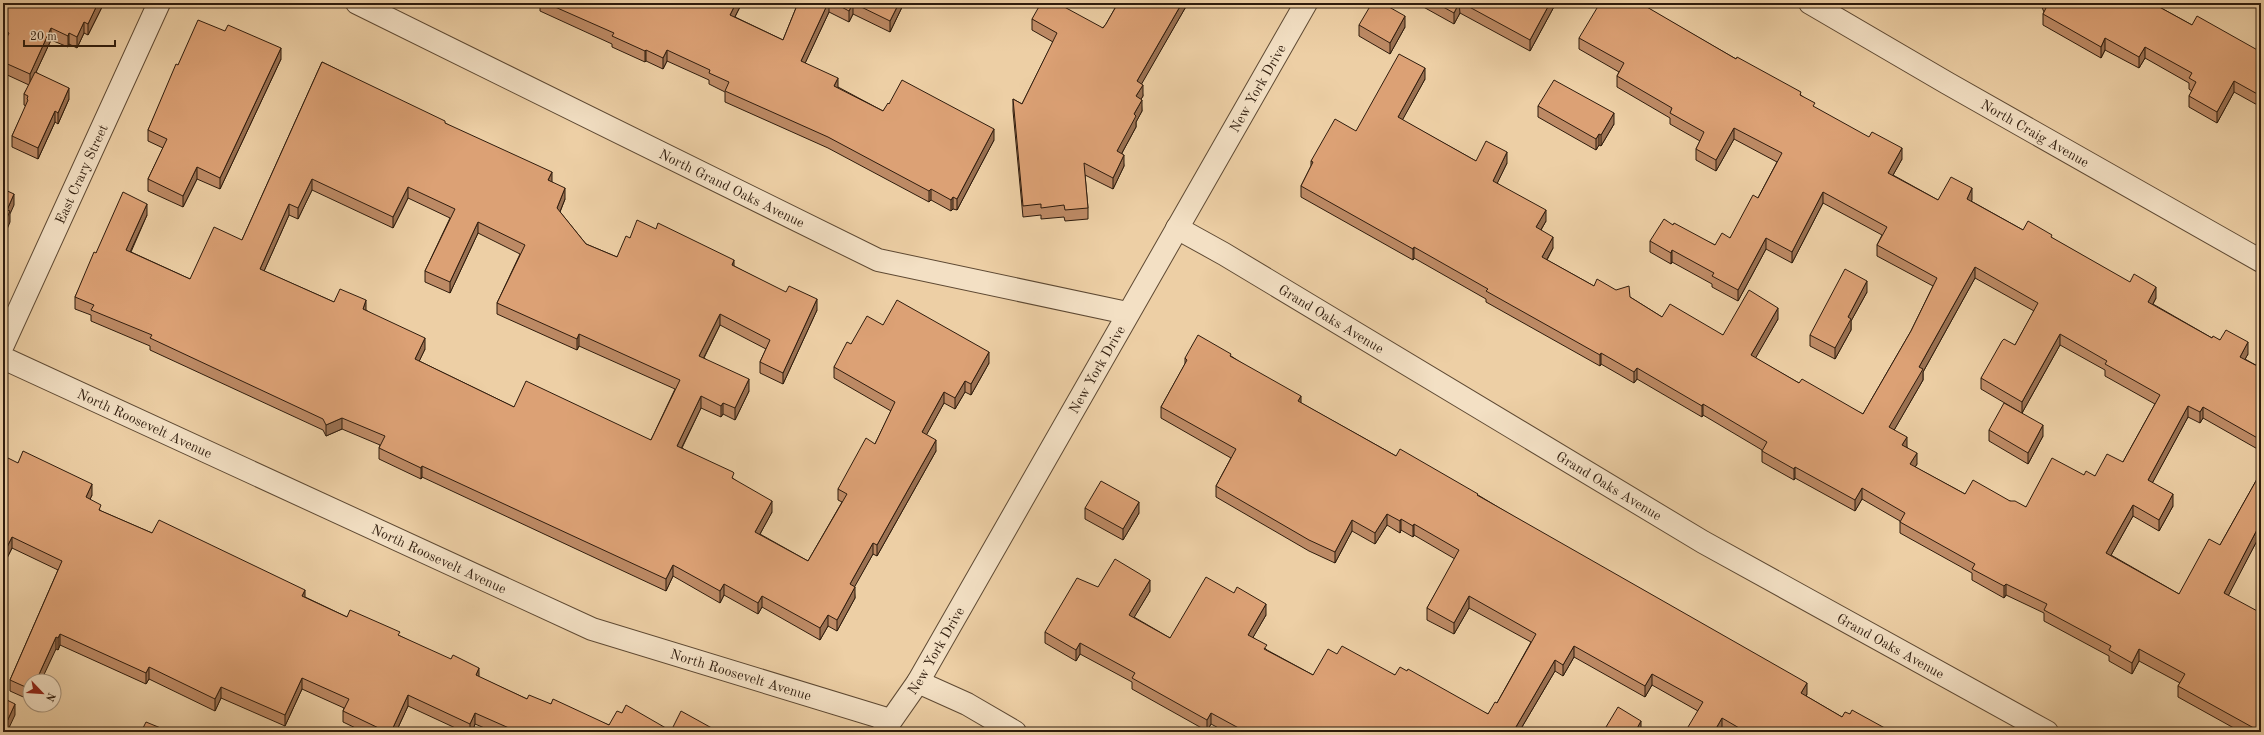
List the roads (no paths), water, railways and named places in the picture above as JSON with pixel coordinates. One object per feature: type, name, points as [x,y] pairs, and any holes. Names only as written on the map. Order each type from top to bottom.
[{"type":"street","name":"East Crary Street","points":[[3,345],[160,3]]},
{"type":"street","name":"North Grand Oaks Avenue","points":[[357,3],[878,260],[1127,313]]},
{"type":"street","name":"New York Drive","points":[[887,726],[918,682],[1127,313],[1306,3]]},
{"type":"street","name":"North Craig Avenue","points":[[1810,3],[1946,83],[2261,260]]},
{"type":"street","name":"Grand Oaks Avenue","points":[[1177,228],[1224,254],[1703,542],[2047,732]]},
{"type":"street","name":"North Roosevelt Avenue","points":[[3,358],[592,629],[887,726]]},
{"type":"street","points":[[918,682],[967,704],[1015,732]]}]
